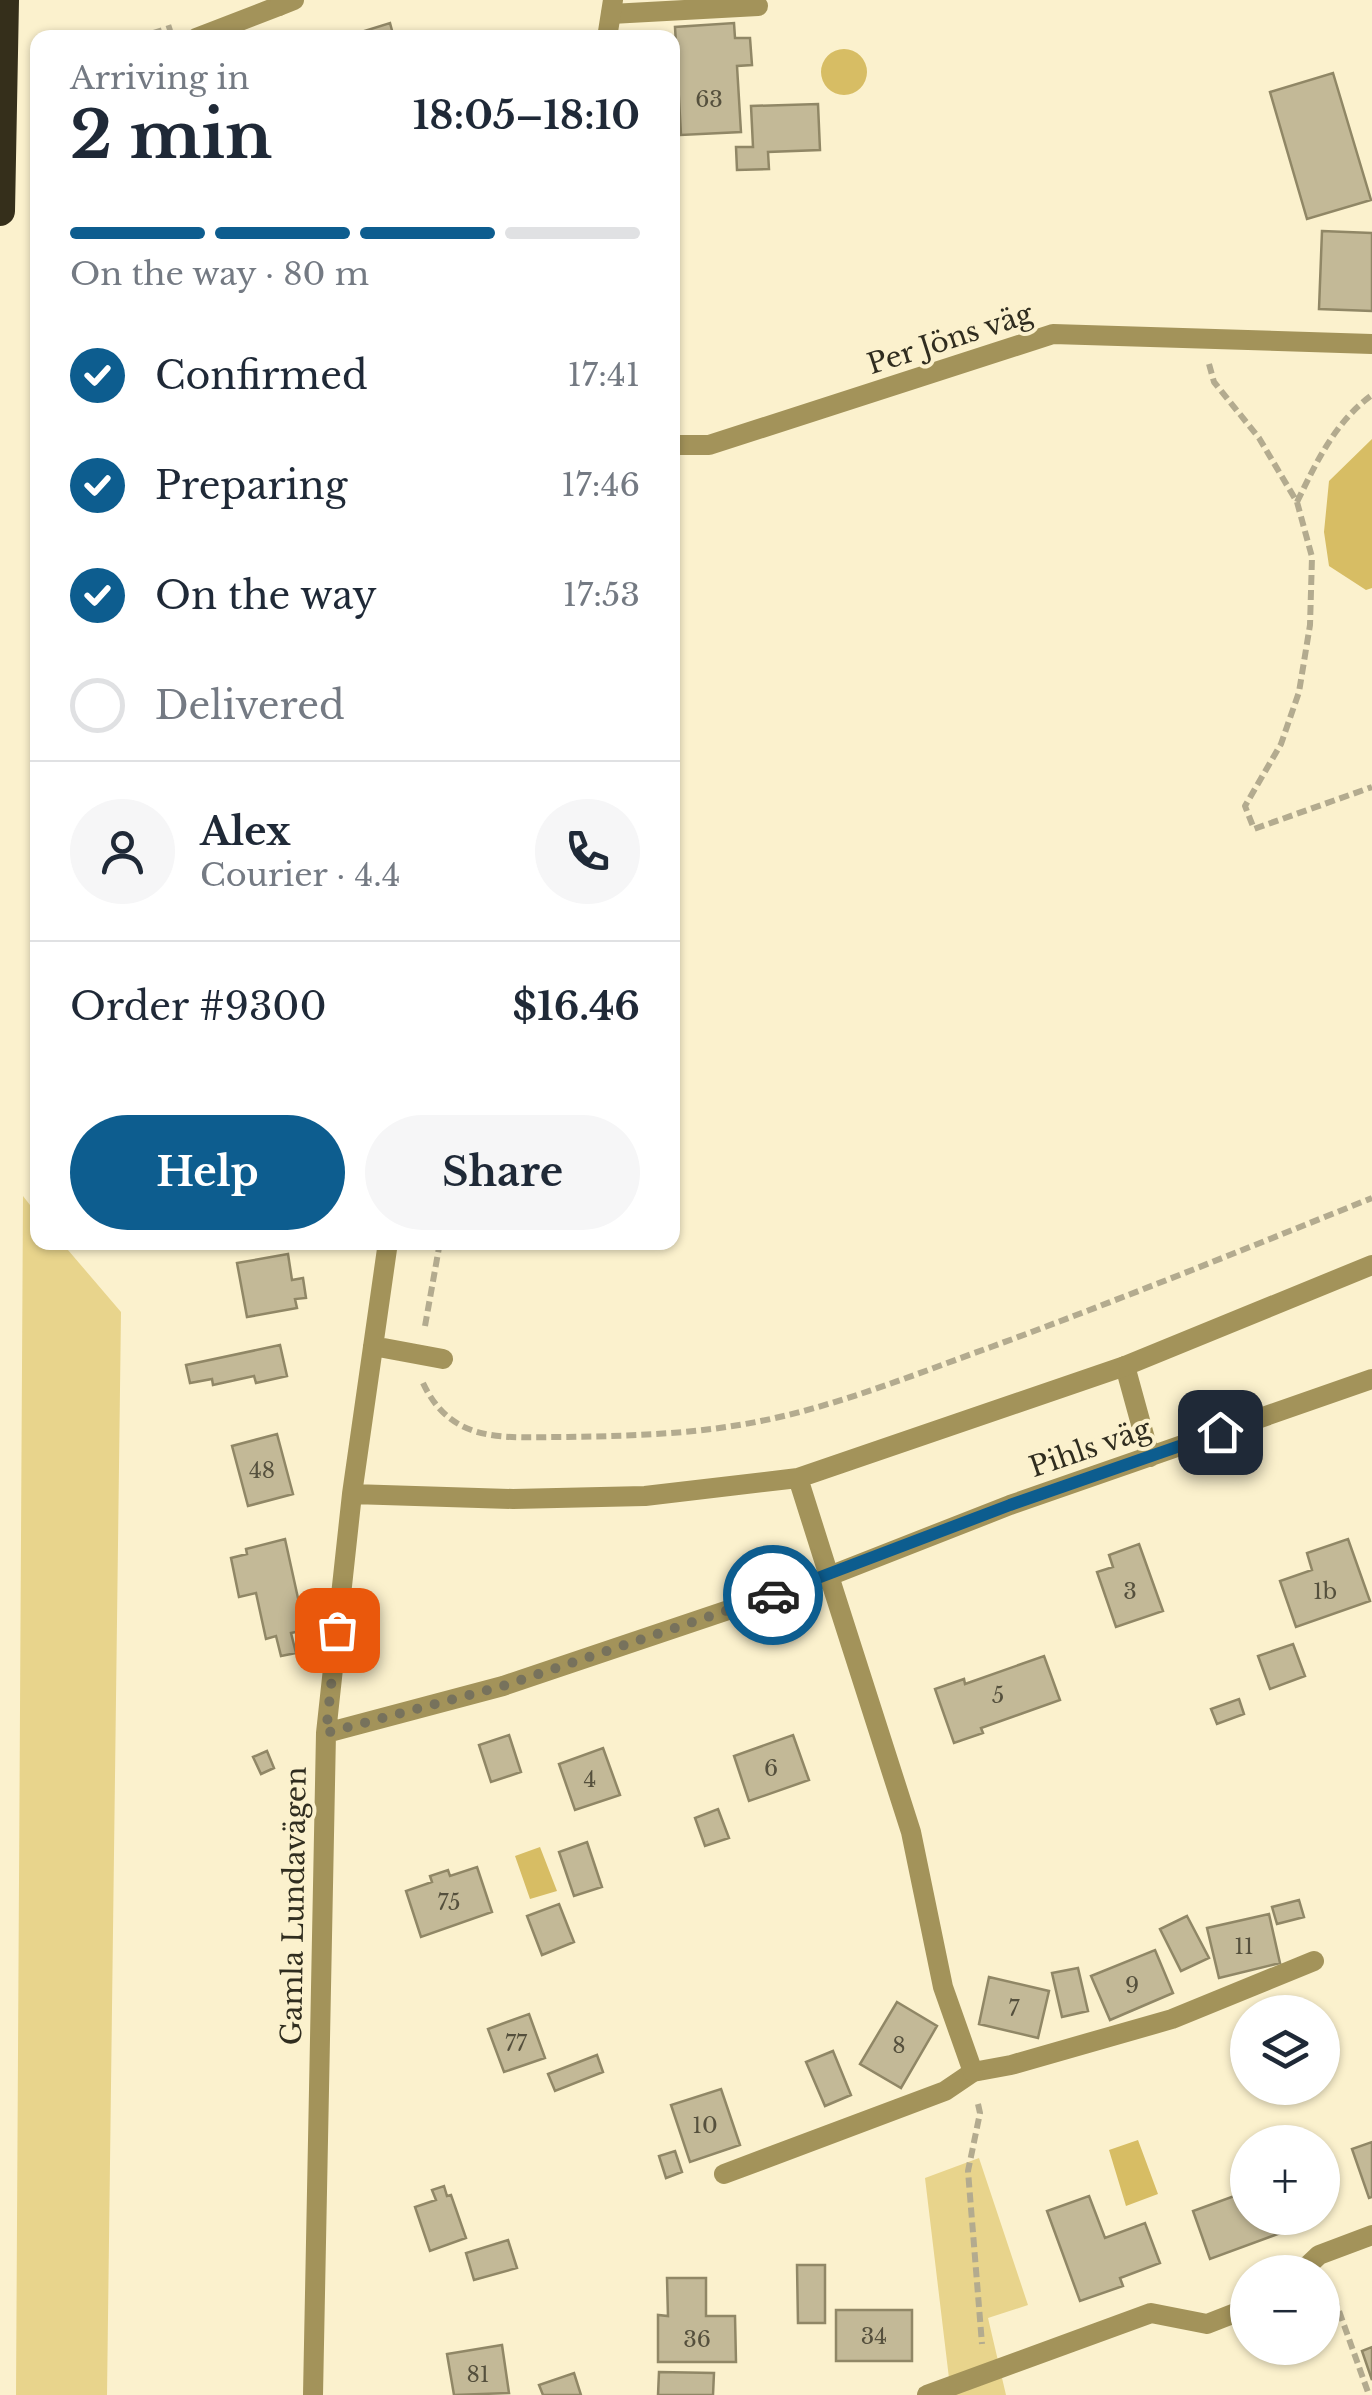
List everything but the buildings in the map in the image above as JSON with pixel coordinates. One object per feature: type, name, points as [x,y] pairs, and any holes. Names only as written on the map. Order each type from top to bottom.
[{"type":"highway","points":[[0,211],[4,0]]},
{"type":"street","points":[[217,30],[287,3]]},
{"type":"street","points":[[612,7],[758,6]]},
{"type":"street","name":"Per Jöns väg","points":[[680,445],[709,444],[1053,334],[1372,344]]},
{"type":"street","name":"Gamla Lundavägen","points":[[314,2395],[326,1733],[352,1494],[387,1250]]},
{"type":"street","points":[[352,1494],[513,1499],[644,1496],[798,1478],[1125,1366],[1372,1265]]},
{"type":"street","points":[[373,1346],[444,1358]]},
{"type":"street","points":[[1125,1366],[1150,1456]]},
{"type":"street","name":"Pihls väg","points":[[326,1733],[503,1686],[829,1576],[1010,1505],[1372,1379]]},
{"type":"street","points":[[798,1478],[911,1832],[943,1987],[973,2072]]},
{"type":"street","points":[[724,2174],[945,2090],[973,2072],[1011,2065],[1172,2019],[1314,1960]]},
{"type":"street","points":[[1319,2254],[1372,2236]]},
{"type":"street","points":[[927,2395],[1151,2313],[1207,2324],[1230,2315]]},
{"type":"path","points":[[1202,339],[1214,382],[1259,438],[1297,502],[1312,558],[1310,626],[1299,692],[1281,744],[1245,806],[1254,829],[1372,787]]},
{"type":"path","points":[[1297,502],[1325,444],[1358,405],[1372,395]]},
{"type":"path","points":[[439,1250],[420,1353],[422,1381],[432,1402],[447,1418],[471,1433],[525,1437],[636,1436],[761,1421],[880,1388],[1107,1304],[1372,1198]]},
{"type":"path","points":[[973,2072],[980,2113],[968,2170],[986,2374]]},
{"type":"path","points":[[1319,2254],[1369,2395]]},
{"type":"shaded area","points":[[844,49],[861,55],[867,72],[861,89],[844,95],[827,89],[821,72],[827,55]]},
{"type":"shaded area","points":[[1372,439],[1372,588],[1366,590],[1329,566],[1324,532],[1329,481]]},
{"type":"shaded area","points":[[23,1196],[30,1205],[30,1250],[68,1250],[121,1312],[107,2395],[16,2395]]},
{"type":"shaded area","points":[[540,1847],[557,1891],[530,1899],[515,1856]]},
{"type":"shaded area","points":[[1138,2140],[1158,2194],[1126,2206],[1109,2150]]},
{"type":"shaded area","points":[[979,2158],[1028,2305],[988,2318],[1006,2395],[951,2395],[925,2178]]},
{"type":"way so far","points":[[337,1630],[326,1733],[503,1686],[773,1595]]},
{"type":"route","points":[[773,1595],[1010,1505],[1220,1432]]}]
